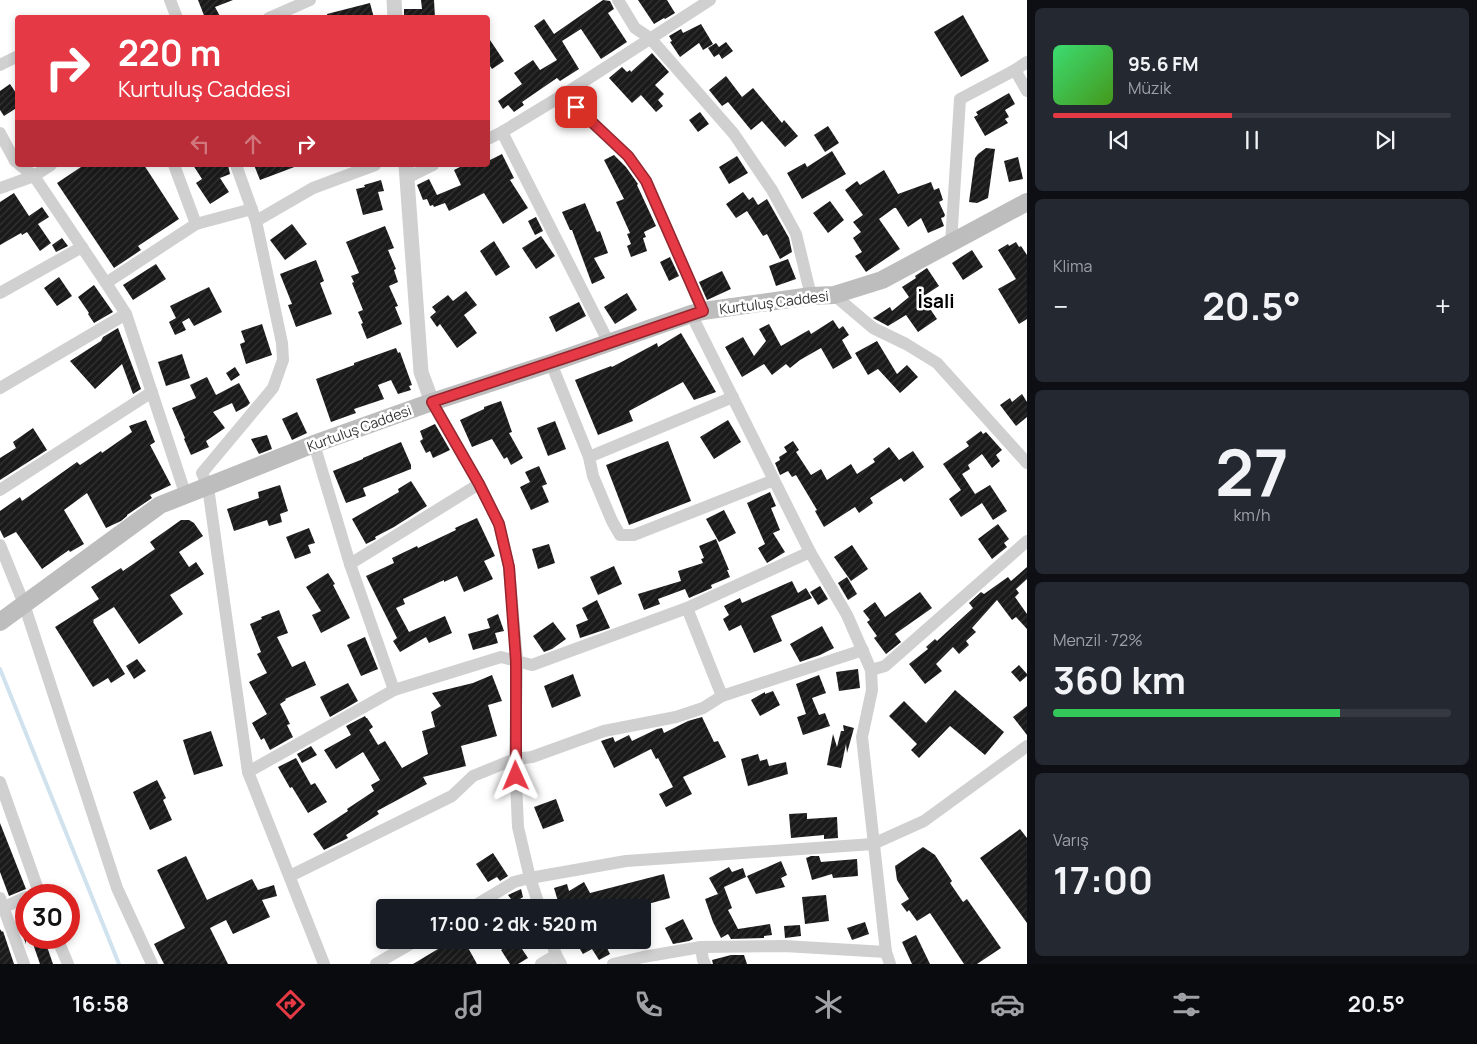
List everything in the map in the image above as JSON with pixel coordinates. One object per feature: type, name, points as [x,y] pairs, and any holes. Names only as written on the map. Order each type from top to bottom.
[{"type":"main road","name":"Kurtuluş Caddesi","points":[[1,622],[160,505],[314,444],[697,312],[834,294],[882,280],[1027,202]]},
{"type":"street","points":[[170,0],[176,15]]},
{"type":"street","points":[[276,15],[310,0]]},
{"type":"street","points":[[394,0],[395,15]]},
{"type":"street","points":[[618,0],[635,28],[650,38],[734,134],[772,190],[796,234],[811,296]]},
{"type":"street","points":[[490,138],[563,95],[710,0]]},
{"type":"street","points":[[0,65],[15,58]]},
{"type":"street","points":[[951,243],[960,99],[1027,62]]},
{"type":"street","points":[[1015,70],[1027,91]]},
{"type":"street","points":[[563,95],[628,156],[646,181],[697,312],[733,397],[810,552],[847,615],[871,670],[872,690],[862,737],[873,844],[888,958],[784,946],[701,947],[613,964]]},
{"type":"street","points":[[502,132],[609,343]]},
{"type":"street","points":[[0,133],[15,162]]},
{"type":"street","points":[[23,167],[34,176],[126,314],[186,496]]},
{"type":"street","points":[[0,188],[34,176],[48,167]]},
{"type":"street","points":[[175,167],[196,224]]},
{"type":"street","points":[[237,167],[254,215],[282,344],[283,360],[273,388],[202,473],[208,487],[248,772],[324,964]]},
{"type":"street","points":[[106,283],[196,224],[254,215],[313,188],[370,167]]},
{"type":"street","points":[[424,167],[407,171],[421,372],[432,402],[479,484],[499,524],[509,567],[516,661],[515,760],[518,827],[537,899]]},
{"type":"street","points":[[0,293],[82,247]]},
{"type":"street","points":[[834,294],[873,328],[906,344],[936,363],[1027,463]]},
{"type":"street","points":[[0,388],[126,314]]},
{"type":"street","points":[[551,363],[589,457],[593,476],[620,535],[634,535],[774,480]]},
{"type":"street","points":[[0,490],[152,392]]},
{"type":"street","points":[[589,457],[733,397]]},
{"type":"street","points":[[314,444],[350,564],[394,690]]},
{"type":"street","points":[[350,564],[479,484]]},
{"type":"street","points":[[871,670],[885,666],[1027,541]]},
{"type":"street","points":[[0,545],[24,604],[117,888],[152,964]]},
{"type":"street","points":[[248,772],[394,690],[501,657],[532,665],[687,608],[810,552]]},
{"type":"street","points":[[687,608],[722,696]]},
{"type":"street","points":[[290,876],[452,796],[473,776],[604,731],[676,717],[703,708],[722,696],[863,650]]},
{"type":"street","points":[[486,899],[514,882],[626,861],[873,844],[924,821],[1027,746]]},
{"type":"street","points":[[0,782],[33,884]]},
{"type":"street","points":[[15,901],[1,905],[24,964]]},
{"type":"street","points":[[701,947],[704,964]]},
{"type":"street","points":[[62,949],[68,964]]},
{"type":"street","points":[[376,964],[401,949]]},
{"type":"street","points":[[541,964],[558,959]]},
{"type":"building","points":[[198,0],[233,0],[215,7],[219,15],[204,15]]},
{"type":"building","points":[[421,0],[434,0],[435,15],[404,15],[404,9],[422,9]]},
{"type":"building","points":[[603,0],[610,1],[614,9],[608,13],[627,42],[601,59],[581,29],[562,41],[579,69],[560,81],[557,78],[522,102],[524,105],[514,112],[508,105],[503,109],[498,101],[522,84],[514,73],[533,60],[540,70],[557,60],[534,26],[544,19],[554,34]]},
{"type":"building","points":[[638,0],[667,0],[675,13],[654,24]]},
{"type":"building","points":[[370,3],[373,15],[327,15]]},
{"type":"building","points":[[963,15],[989,61],[961,77],[934,32]]},
{"type":"building","points":[[701,24],[713,44],[703,50],[699,43],[680,57],[670,42],[672,41],[669,36],[681,29],[683,33]]},
{"type":"building","points":[[490,40],[504,61],[492,69],[490,66]]},
{"type":"building","points":[[726,42],[733,51],[722,59],[719,54],[714,57],[708,48],[716,43],[719,47]]},
{"type":"building","points":[[652,53],[669,72],[655,85],[664,94],[658,100],[663,106],[656,112],[641,95],[632,103],[609,78],[622,67],[627,72],[630,70],[631,72]]},
{"type":"building","points":[[726,76],[742,97],[753,88],[782,123],[784,120],[798,136],[785,147],[762,121],[751,130],[728,102],[722,106],[709,90]]},
{"type":"building","points":[[10,84],[15,92],[15,109],[4,116],[0,110],[0,91]]},
{"type":"building","points":[[1009,93],[1015,104],[1005,110],[1009,117],[1005,119],[1008,123],[985,136],[974,117],[978,115],[976,112]]},
{"type":"building","points":[[700,112],[709,124],[698,132],[689,120]]},
{"type":"building","points":[[828,126],[839,143],[825,152],[814,135]]},
{"type":"building","points":[[986,148],[995,149],[988,198],[977,203],[969,202],[975,158]]},
{"type":"building","points":[[832,151],[846,174],[802,199],[787,173],[805,163],[807,167]]},
{"type":"building","points":[[502,154],[514,178],[510,180],[528,208],[503,224],[484,193],[449,211],[445,203],[434,207],[433,205],[430,206],[427,199],[423,200],[417,185],[429,179],[437,195],[461,185],[454,170],[460,167],[490,167],[490,160]]},
{"type":"building","points":[[614,155],[626,167],[638,184],[656,226],[644,232],[646,237],[643,238],[647,251],[631,257],[627,246],[631,244],[627,234],[630,233],[616,202],[624,199],[604,160]]},
{"type":"building","points":[[737,156],[748,173],[729,184],[719,167]]},
{"type":"building","points":[[1018,157],[1023,179],[1009,182],[1004,161]]},
{"type":"building","points":[[81,167],[145,167],[179,219],[138,246],[141,250],[114,268],[57,183]]},
{"type":"building","points":[[194,167],[228,167],[230,174],[220,178],[229,192],[210,204],[196,183],[202,179]]},
{"type":"building","points":[[255,167],[294,167],[260,180]]},
{"type":"building","points":[[884,170],[898,194],[931,182],[934,190],[939,188],[943,200],[939,202],[945,215],[941,218],[944,226],[928,233],[921,218],[908,227],[896,208],[894,208],[879,219],[900,249],[866,272],[855,256],[862,252],[853,238],[861,232],[853,222],[863,215],[845,190],[857,181],[860,185]]},
{"type":"building","points":[[381,180],[384,191],[378,192],[383,210],[363,215],[356,189]]},
{"type":"building","points":[[743,192],[749,200],[753,197],[758,205],[767,199],[789,238],[792,252],[780,259],[767,234],[763,236],[747,211],[736,218],[726,204]]},
{"type":"building","points":[[14,193],[29,216],[42,207],[49,217],[38,224],[51,243],[40,251],[27,232],[22,235],[21,233],[0,245],[0,202]]},
{"type":"building","points":[[830,201],[844,220],[828,233],[813,213]]},
{"type":"building","points":[[585,203],[597,232],[600,231],[608,253],[594,258],[605,278],[592,284],[572,230],[570,230],[562,212]]},
{"type":"building","points":[[536,217],[543,231],[535,235],[528,221]]},
{"type":"building","points":[[292,224],[307,244],[285,260],[270,240]]},
{"type":"building","points":[[385,226],[394,248],[388,250],[396,269],[394,270],[398,282],[389,286],[398,306],[395,307],[402,324],[367,339],[358,312],[363,310],[351,276],[359,273],[346,242]]},
{"type":"building","points":[[541,236],[555,256],[536,269],[522,248]]},
{"type":"building","points":[[62,238],[68,246],[56,252],[52,245]]},
{"type":"building","points":[[494,241],[510,267],[496,276],[480,251]]},
{"type":"building","points":[[1016,242],[1027,255],[1027,319],[1019,324],[998,289],[1016,279],[998,250]]},
{"type":"building","points":[[972,250],[983,267],[963,280],[952,263]]},
{"type":"building","points":[[670,257],[679,276],[669,281],[660,262]]},
{"type":"building","points":[[788,259],[796,279],[776,286],[769,266]]},
{"type":"building","points":[[316,260],[324,281],[320,283],[332,314],[296,327],[288,305],[292,304],[280,274]]},
{"type":"building","points":[[156,264],[166,279],[133,300],[123,285]]},
{"type":"building","points":[[927,268],[939,286],[922,297],[937,319],[918,332],[906,315],[888,326],[873,318],[890,307],[892,311],[909,297],[902,287]]},
{"type":"building","points":[[722,271],[731,289],[707,300],[699,282]]},
{"type":"building","points":[[59,277],[72,296],[57,306],[44,288]]},
{"type":"building","points":[[94,285],[113,312],[94,323],[78,297]]},
{"type":"building","points":[[209,287],[222,312],[194,326],[189,318],[182,322],[186,330],[175,335],[169,322],[176,318],[170,306]]},
{"type":"building","points":[[466,291],[477,305],[464,315],[477,333],[457,348],[440,324],[437,327],[430,317],[436,312],[432,307],[448,295],[453,301]]},
{"type":"building","points":[[627,293],[637,310],[615,324],[604,307]]},
{"type":"building","points":[[579,302],[586,316],[556,332],[549,317]]},
{"type":"building","points":[[833,320],[839,329],[843,326],[849,335],[842,340],[852,358],[833,369],[821,348],[790,368],[786,364],[772,375],[764,364],[742,377],[725,347],[743,337],[754,356],[766,341],[759,329],[769,324],[781,346],[809,330],[811,334]]},
{"type":"building","points":[[262,324],[272,355],[246,364],[240,344],[245,342],[241,331]]},
{"type":"building","points":[[118,328],[141,389],[133,394],[122,364],[95,389],[70,361]]},
{"type":"building","points":[[681,333],[716,392],[694,400],[683,382],[629,411],[633,421],[598,435],[575,380],[612,367],[657,343],[658,347]]},
{"type":"building","points":[[877,341],[897,374],[907,365],[918,377],[900,393],[878,369],[868,375],[855,353]]},
{"type":"building","points":[[396,348],[398,353],[400,352],[412,385],[409,386],[411,390],[398,394],[391,380],[378,385],[384,399],[354,409],[356,413],[331,422],[316,379]]},
{"type":"building","points":[[182,354],[190,378],[166,386],[158,362]]},
{"type":"building","points":[[235,367],[240,375],[231,381],[226,373]]},
{"type":"building","points":[[207,377],[216,395],[239,383],[250,403],[236,412],[232,403],[213,412],[225,428],[206,441],[209,447],[191,455],[172,408],[196,398],[190,385]]},
{"type":"building","points":[[1022,394],[1027,402],[1027,417],[1016,426],[1000,405],[1010,398],[1012,402]]},
{"type":"building","points":[[501,401],[512,432],[509,433],[523,458],[511,465],[507,457],[504,459],[492,439],[472,447],[460,420],[484,409],[484,407]]},
{"type":"building","points":[[297,412],[307,433],[292,440],[282,419]]},
{"type":"building","points":[[146,420],[155,442],[150,445],[171,485],[150,495],[152,498],[121,521],[106,528],[87,493],[64,510],[84,544],[70,552],[69,550],[42,569],[16,532],[4,538],[0,530],[0,511],[20,497],[22,501],[77,462],[80,465],[101,451],[102,453],[132,432],[129,426]]},
{"type":"building","points":[[728,420],[741,442],[714,459],[700,437]]},
{"type":"building","points":[[555,421],[566,449],[548,456],[537,428]]},
{"type":"building","points":[[435,424],[450,450],[433,458],[430,451],[426,453],[420,441],[423,439],[420,431]]},
{"type":"building","points":[[33,428],[47,450],[0,480],[0,458],[16,448],[13,442]]},
{"type":"building","points":[[981,431],[983,434],[986,432],[1002,450],[996,455],[1000,461],[992,468],[982,454],[968,465],[970,469],[962,474],[975,494],[990,485],[1007,511],[993,520],[982,503],[961,517],[949,499],[961,490],[943,464],[969,446],[966,442]]},
{"type":"building","points":[[267,435],[272,449],[259,454],[251,439]]},
{"type":"building","points":[[668,441],[691,501],[629,525],[606,465]]},
{"type":"building","points":[[793,441],[799,450],[796,452],[811,475],[821,469],[827,480],[851,464],[857,474],[875,462],[873,459],[889,447],[899,460],[913,451],[924,467],[904,482],[901,478],[870,498],[873,503],[859,513],[855,507],[824,527],[815,511],[817,510],[796,475],[792,477],[788,471],[780,475],[775,463],[780,460],[779,457],[787,452],[784,447]]},
{"type":"building","points":[[401,442],[411,469],[363,488],[366,496],[346,503],[333,471]]},
{"type":"building","points":[[539,466],[547,484],[542,486],[549,502],[531,510],[520,487],[530,482],[525,472]]},
{"type":"building","points":[[411,481],[427,506],[366,544],[352,519],[399,492],[398,489]]},
{"type":"building","points":[[280,485],[288,511],[280,514],[282,522],[269,526],[267,520],[234,531],[227,509],[259,498],[258,492]]},
{"type":"building","points":[[770,492],[776,506],[771,508],[780,530],[773,533],[785,552],[767,563],[758,548],[765,544],[747,503]]},
{"type":"building","points":[[724,510],[736,533],[719,542],[706,519]]},
{"type":"building","points":[[477,518],[495,556],[484,561],[493,579],[464,592],[457,576],[403,599],[405,604],[396,608],[409,632],[445,616],[452,633],[429,643],[426,637],[400,652],[393,641],[397,638],[366,576],[394,563],[392,558],[417,546],[418,548]]},
{"type":"building","points":[[181,520],[189,520],[194,523],[203,536],[179,552],[189,567],[196,562],[204,574],[170,595],[183,614],[139,644],[114,607],[93,620],[125,674],[111,683],[108,678],[93,687],[55,627],[99,599],[91,587],[121,568],[123,571],[155,549],[150,542]]},
{"type":"building","points":[[998,524],[1009,539],[1004,543],[1007,547],[992,559],[978,539]]},
{"type":"building","points":[[309,528],[315,543],[308,545],[311,553],[295,559],[286,537]]},
{"type":"building","points":[[716,539],[730,577],[711,585],[712,588],[689,598],[685,589],[658,599],[660,604],[644,610],[638,594],[681,581],[678,571],[703,563],[701,559],[704,558],[699,546]]},
{"type":"building","points":[[549,544],[555,563],[538,569],[532,549]]},
{"type":"building","points":[[852,545],[868,569],[851,581],[834,557]]},
{"type":"building","points":[[614,566],[622,584],[598,595],[590,577]]},
{"type":"building","points":[[1027,567],[1027,579],[1016,589],[1019,593],[1015,597],[1027,614],[1027,629],[1016,617],[1012,620],[997,600],[972,628],[976,632],[966,641],[969,645],[959,654],[953,647],[936,664],[942,671],[925,684],[909,664],[928,649],[926,647],[935,639],[937,641],[973,608],[969,603],[981,592],[984,594],[1008,577],[1011,581]]},
{"type":"building","points":[[328,573],[350,618],[321,633],[312,615],[321,611],[306,587]]},
{"type":"building","points":[[847,577],[857,594],[848,600],[838,583]]},
{"type":"building","points":[[792,581],[798,593],[806,588],[812,598],[771,616],[782,641],[754,653],[741,625],[729,631],[723,619],[729,615],[724,606],[740,598],[742,603]]},
{"type":"building","points":[[820,586],[828,599],[818,605],[810,592]]},
{"type":"building","points":[[920,592],[932,608],[895,634],[901,642],[886,654],[874,638],[877,636],[867,622],[870,620],[863,611],[875,602],[885,617]]},
{"type":"building","points":[[597,600],[610,628],[580,638],[576,625],[588,620],[582,608]]},
{"type":"building","points":[[279,610],[288,633],[277,637],[292,667],[305,661],[316,685],[285,699],[280,704],[290,724],[287,725],[293,737],[270,750],[264,738],[261,740],[252,723],[267,714],[249,682],[267,673],[257,654],[261,652],[250,624],[262,619],[261,617]]},
{"type":"building","points":[[498,614],[504,631],[495,633],[498,643],[473,650],[468,634],[490,628],[487,619]]},
{"type":"building","points":[[553,622],[566,639],[544,652],[533,636]]},
{"type":"building","points":[[822,626],[834,648],[800,662],[790,644]]},
{"type":"building","points":[[365,637],[378,669],[361,676],[347,645]]},
{"type":"building","points":[[137,659],[146,671],[134,679],[126,666]]},
{"type":"building","points":[[1019,665],[1027,674],[1020,682],[1011,672]]},
{"type":"building","points":[[858,669],[860,688],[839,691],[836,672]]},
{"type":"building","points":[[573,674],[581,696],[552,708],[544,686]]},
{"type":"building","points":[[492,675],[502,701],[488,705],[497,736],[461,746],[466,766],[423,777],[427,784],[377,811],[379,814],[346,835],[348,838],[324,850],[313,834],[374,791],[371,785],[380,780],[363,752],[336,769],[324,750],[351,735],[346,726],[365,716],[373,727],[369,730],[378,745],[385,741],[402,768],[428,754],[422,731],[435,727],[431,712],[441,706],[432,693],[473,683]]},
{"type":"building","points":[[819,675],[826,693],[812,698],[819,715],[825,713],[830,726],[803,735],[797,717],[806,714],[796,684]]},
{"type":"building","points":[[348,683],[358,701],[330,717],[320,697]]},
{"type":"building","points":[[955,690],[1004,732],[985,755],[950,726],[919,758],[911,750],[917,744],[889,716],[904,701],[926,723]]},
{"type":"building","points":[[773,691],[780,705],[760,716],[751,700],[765,692],[765,694]]},
{"type":"building","points":[[1027,706],[1027,735],[1013,717]]},
{"type":"building","points":[[702,717],[714,742],[718,741],[726,757],[683,777],[692,794],[666,807],[659,794],[673,787],[658,758],[656,759],[651,749],[614,768],[601,741],[613,737],[615,742],[629,735],[632,741],[657,729],[662,728],[664,733],[688,721]]},
{"type":"building","points":[[843,725],[854,728],[847,753],[846,744],[841,768],[827,765],[833,734],[837,747],[841,731],[844,731]]},
{"type":"building","points":[[211,731],[223,766],[194,775],[183,740]]},
{"type":"building","points":[[311,746],[317,755],[302,763],[297,754]]},
{"type":"building","points":[[758,754],[760,761],[767,759],[769,766],[786,762],[788,774],[748,786],[741,759]]},
{"type":"building","points":[[296,758],[311,785],[315,783],[327,802],[308,813],[278,767]]},
{"type":"building","points":[[157,780],[166,798],[163,800],[172,820],[150,830],[133,792]]},
{"type":"building","points":[[556,799],[564,821],[543,829],[534,807]]},
{"type":"building","points":[[807,813],[807,819],[837,817],[838,838],[824,839],[824,835],[791,838],[789,814]]},
{"type":"building","points":[[0,823],[24,884],[15,884],[15,894],[9,896],[0,872]]},
{"type":"building","points":[[1020,829],[1027,838],[1027,923],[980,858]]},
{"type":"building","points":[[923,847],[935,855],[963,902],[967,899],[1001,948],[977,964],[964,964],[930,913],[917,921],[909,910],[907,912],[901,904],[909,899],[897,880],[895,866]]},
{"type":"building","points":[[493,853],[508,876],[500,881],[497,877],[488,882],[476,864]]},
{"type":"building","points":[[186,856],[207,900],[252,879],[258,890],[274,885],[277,896],[262,900],[270,917],[233,934],[226,920],[210,928],[228,964],[164,964],[154,944],[185,928],[157,870]]},
{"type":"building","points":[[819,856],[821,862],[857,859],[858,876],[833,878],[832,874],[812,880],[806,858]]},
{"type":"building","points":[[781,861],[787,875],[781,878],[785,887],[756,894],[747,876]]},
{"type":"building","points":[[729,867],[732,872],[743,868],[746,877],[724,887],[732,908],[728,910],[738,929],[770,924],[772,935],[764,936],[764,938],[731,939],[728,934],[721,938],[705,899],[718,894],[709,878]]},
{"type":"building","points":[[664,874],[670,898],[651,903],[651,899],[557,899],[554,888],[567,884],[569,891],[584,882],[590,893]]},
{"type":"building","points":[[521,889],[523,897],[511,899],[508,895]]},
{"type":"building","points":[[826,895],[829,921],[805,924],[802,897]]},
{"type":"building","points":[[683,919],[693,939],[673,944],[665,928]]},
{"type":"building","points":[[865,922],[869,934],[852,940],[847,928]]},
{"type":"building","points":[[800,925],[801,936],[785,938],[784,926]]},
{"type":"building","points":[[0,929],[3,931],[14,964],[0,964]]},
{"type":"building","points":[[916,935],[930,964],[912,964],[902,942]]},
{"type":"building","points":[[35,949],[48,949],[53,964],[40,964]]},
{"type":"building","points":[[438,949],[469,949],[477,964],[413,964]]},
{"type":"building","points":[[522,949],[528,958],[518,964],[510,964],[501,950]]},
{"type":"building","points":[[580,949],[592,949],[583,954]]},
{"type":"building","points":[[592,949],[608,949],[610,954],[599,960]]},
{"type":"building","points":[[731,955],[744,955],[747,964],[713,964],[712,960]]},
{"type":"waterway","points":[[0,669],[119,964]]},
{"type":"district","name":"İsali","points":[[936,301]]},
{"type":"route","points":[[516,776],[516,661],[509,567],[499,524],[479,484],[432,402],[703,311],[646,181],[628,156],[576,107]]}]
